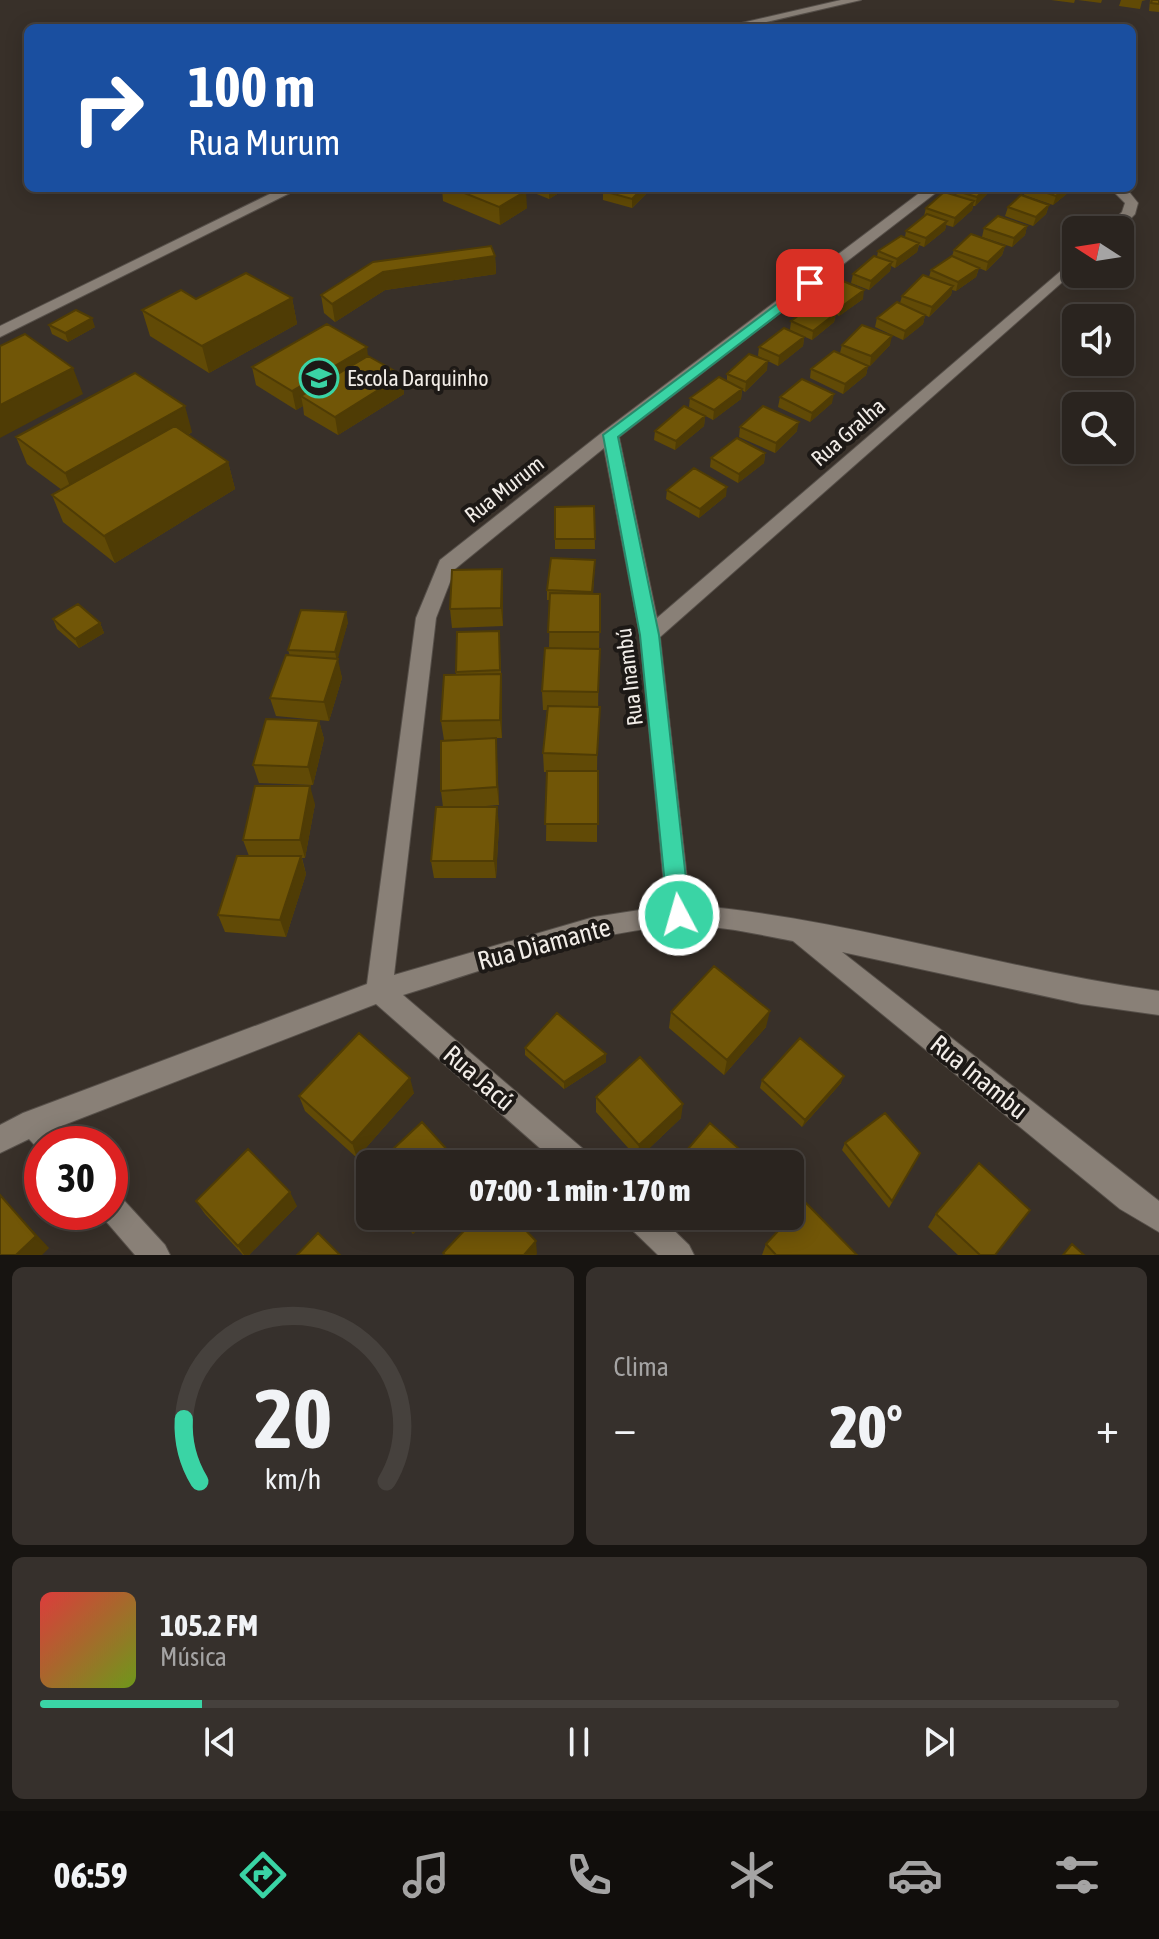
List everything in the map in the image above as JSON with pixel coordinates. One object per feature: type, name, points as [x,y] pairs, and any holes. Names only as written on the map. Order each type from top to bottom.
[{"type":"street","points":[[745,24],[856,0]]},
{"type":"street","points":[[0,332],[285,192]]},
{"type":"street","name":"Rua Murum","points":[[379,991],[426,618],[447,565],[610,435],[930,192]]},
{"type":"street","points":[[1122,192],[1131,199],[1134,207],[1129,216]]},
{"type":"street","name":"Rua Gralha","points":[[650,635],[1062,274]]},
{"type":"street","name":"Rua Inambú","points":[[610,435],[650,635],[679,915]]},
{"type":"street","name":"Rua Diamante","points":[[0,1139],[33,1123],[379,991],[550,939],[594,928],[679,915],[749,921],[1081,992],[1159,1003]]},
{"type":"street","name":"Rua Inambu","points":[[800,933],[1130,1199],[1159,1218]]},
{"type":"street","name":"Rua Jacú","points":[[379,991],[563,1150]]},
{"type":"street","points":[[33,1123],[36,1126]]},
{"type":"street","points":[[128,1226],[155,1255]]},
{"type":"street","points":[[653,1230],[679,1255]]},
{"type":"building","points":[[462,192],[524,192],[499,207]]},
{"type":"building","points":[[607,192],[639,192],[632,199]]},
{"type":"building","points":[[944,192],[974,201],[955,218],[926,208]]},
{"type":"building","points":[[960,192],[982,192],[977,197]]},
{"type":"building","points":[[1021,195],[1049,205],[1036,217],[1008,207]]},
{"type":"building","points":[[927,214],[947,221],[926,238],[906,231]]},
{"type":"building","points":[[998,216],[1027,226],[1014,238],[984,228]]},
{"type":"building","points":[[971,234],[1005,246],[988,262],[954,250]]},
{"type":"building","points":[[901,236],[919,243],[897,259],[878,251]]},
{"type":"building","points":[[491,246],[495,256],[383,272],[332,304],[321,295],[373,262]]},
{"type":"building","points":[[874,256],[892,262],[871,281],[853,274]]},
{"type":"building","points":[[952,256],[979,268],[958,282],[931,270]]},
{"type":"building","points":[[246,273],[292,298],[202,346],[142,310],[181,290],[196,299]]},
{"type":"building","points":[[923,275],[953,286],[932,307],[902,296]]},
{"type":"building","points":[[843,281],[864,290],[841,307],[820,297]]},
{"type":"building","points":[[897,302],[925,315],[905,331],[877,318]]},
{"type":"building","points":[[814,304],[836,313],[813,331],[791,321]]},
{"type":"building","points":[[76,310],[92,318],[65,333],[49,325]]},
{"type":"building","points":[[327,324],[367,347],[292,391],[252,367]]},
{"type":"building","points":[[862,325],[892,336],[871,356],[842,345]]},
{"type":"building","points":[[784,328],[804,337],[779,356],[759,347]]},
{"type":"building","points":[[25,334],[73,368],[0,405],[0,346]]},
{"type":"building","points":[[834,351],[868,366],[845,384],[811,369]]},
{"type":"building","points":[[749,354],[768,361],[746,382],[727,374]]},
{"type":"building","points":[[368,356],[402,375],[335,417],[301,396]]},
{"type":"building","points":[[135,373],[185,406],[65,473],[16,437]]},
{"type":"building","points":[[719,377],[742,389],[714,410],[690,398]]},
{"type":"building","points":[[802,379],[834,394],[812,413],[780,397]]},
{"type":"building","points":[[684,406],[705,416],[676,441],[655,431]]},
{"type":"building","points":[[763,406],[799,422],[776,443],[740,427]]},
{"type":"building","points":[[175,426],[228,462],[104,536],[52,495]]},
{"type":"building","points":[[737,438],[765,453],[739,474],[711,458]]},
{"type":"building","points":[[694,468],[727,487],[700,509],[667,490]]},
{"type":"building","points":[[594,506],[595,539],[555,539],[555,507]]},
{"type":"building","points":[[551,558],[595,560],[592,592],[547,590]]},
{"type":"building","points":[[502,569],[501,608],[450,609],[452,570]]},
{"type":"building","points":[[550,593],[600,594],[600,632],[548,632]]},
{"type":"building","points":[[78,604],[100,623],[75,639],[53,619]]},
{"type":"building","points":[[301,610],[346,612],[335,652],[288,650]]},
{"type":"building","points":[[499,631],[500,670],[456,672],[457,632]]},
{"type":"building","points":[[545,648],[600,649],[598,692],[542,691]]},
{"type":"building","points":[[286,655],[338,659],[324,702],[270,698]]},
{"type":"building","points":[[501,674],[500,720],[441,721],[444,675]]},
{"type":"building","points":[[548,706],[600,707],[597,755],[543,753]]},
{"type":"building","points":[[266,719],[319,721],[308,767],[253,765]]},
{"type":"building","points":[[496,738],[497,787],[441,791],[441,741]]},
{"type":"building","points":[[547,771],[598,771],[598,824],[545,824]]},
{"type":"building","points":[[255,786],[310,786],[300,840],[243,840]]},
{"type":"building","points":[[436,807],[497,807],[494,861],[431,861]]},
{"type":"building","points":[[237,856],[301,856],[280,920],[218,915]]},
{"type":"building","points":[[714,966],[770,1011],[727,1060],[671,1012]]},
{"type":"building","points":[[557,1013],[606,1054],[564,1082],[525,1048]]},
{"type":"building","points":[[359,1033],[410,1078],[352,1143],[299,1096]]},
{"type":"building","points":[[800,1038],[844,1076],[805,1120],[762,1080]]},
{"type":"building","points":[[640,1057],[683,1104],[639,1145],[596,1097]]},
{"type":"building","points":[[885,1113],[920,1153],[892,1201],[845,1143]]},
{"type":"building","points":[[422,1122],[447,1150],[392,1150]]},
{"type":"building","points":[[710,1123],[740,1150],[687,1150]]},
{"type":"building","points":[[248,1149],[290,1192],[238,1246],[196,1201]]},
{"type":"building","points":[[979,1163],[1030,1210],[995,1255],[980,1255],[936,1214]]},
{"type":"building","points":[[0,1195],[24,1222],[24,1230],[31,1230],[36,1236],[16,1255],[0,1255]]},
{"type":"building","points":[[804,1203],[857,1255],[776,1255],[766,1244],[779,1230],[804,1230]]},
{"type":"building","points":[[465,1230],[525,1230],[536,1241],[524,1255],[443,1253]]},
{"type":"building","points":[[318,1233],[340,1255],[297,1255]]},
{"type":"building","points":[[1072,1244],[1084,1255],[1063,1255]]},
{"type":"place","name":"Escola Darquinho","points":[[319,378]]},
{"type":"route","points":[[679,915],[650,635],[610,435],[810,283]]}]
